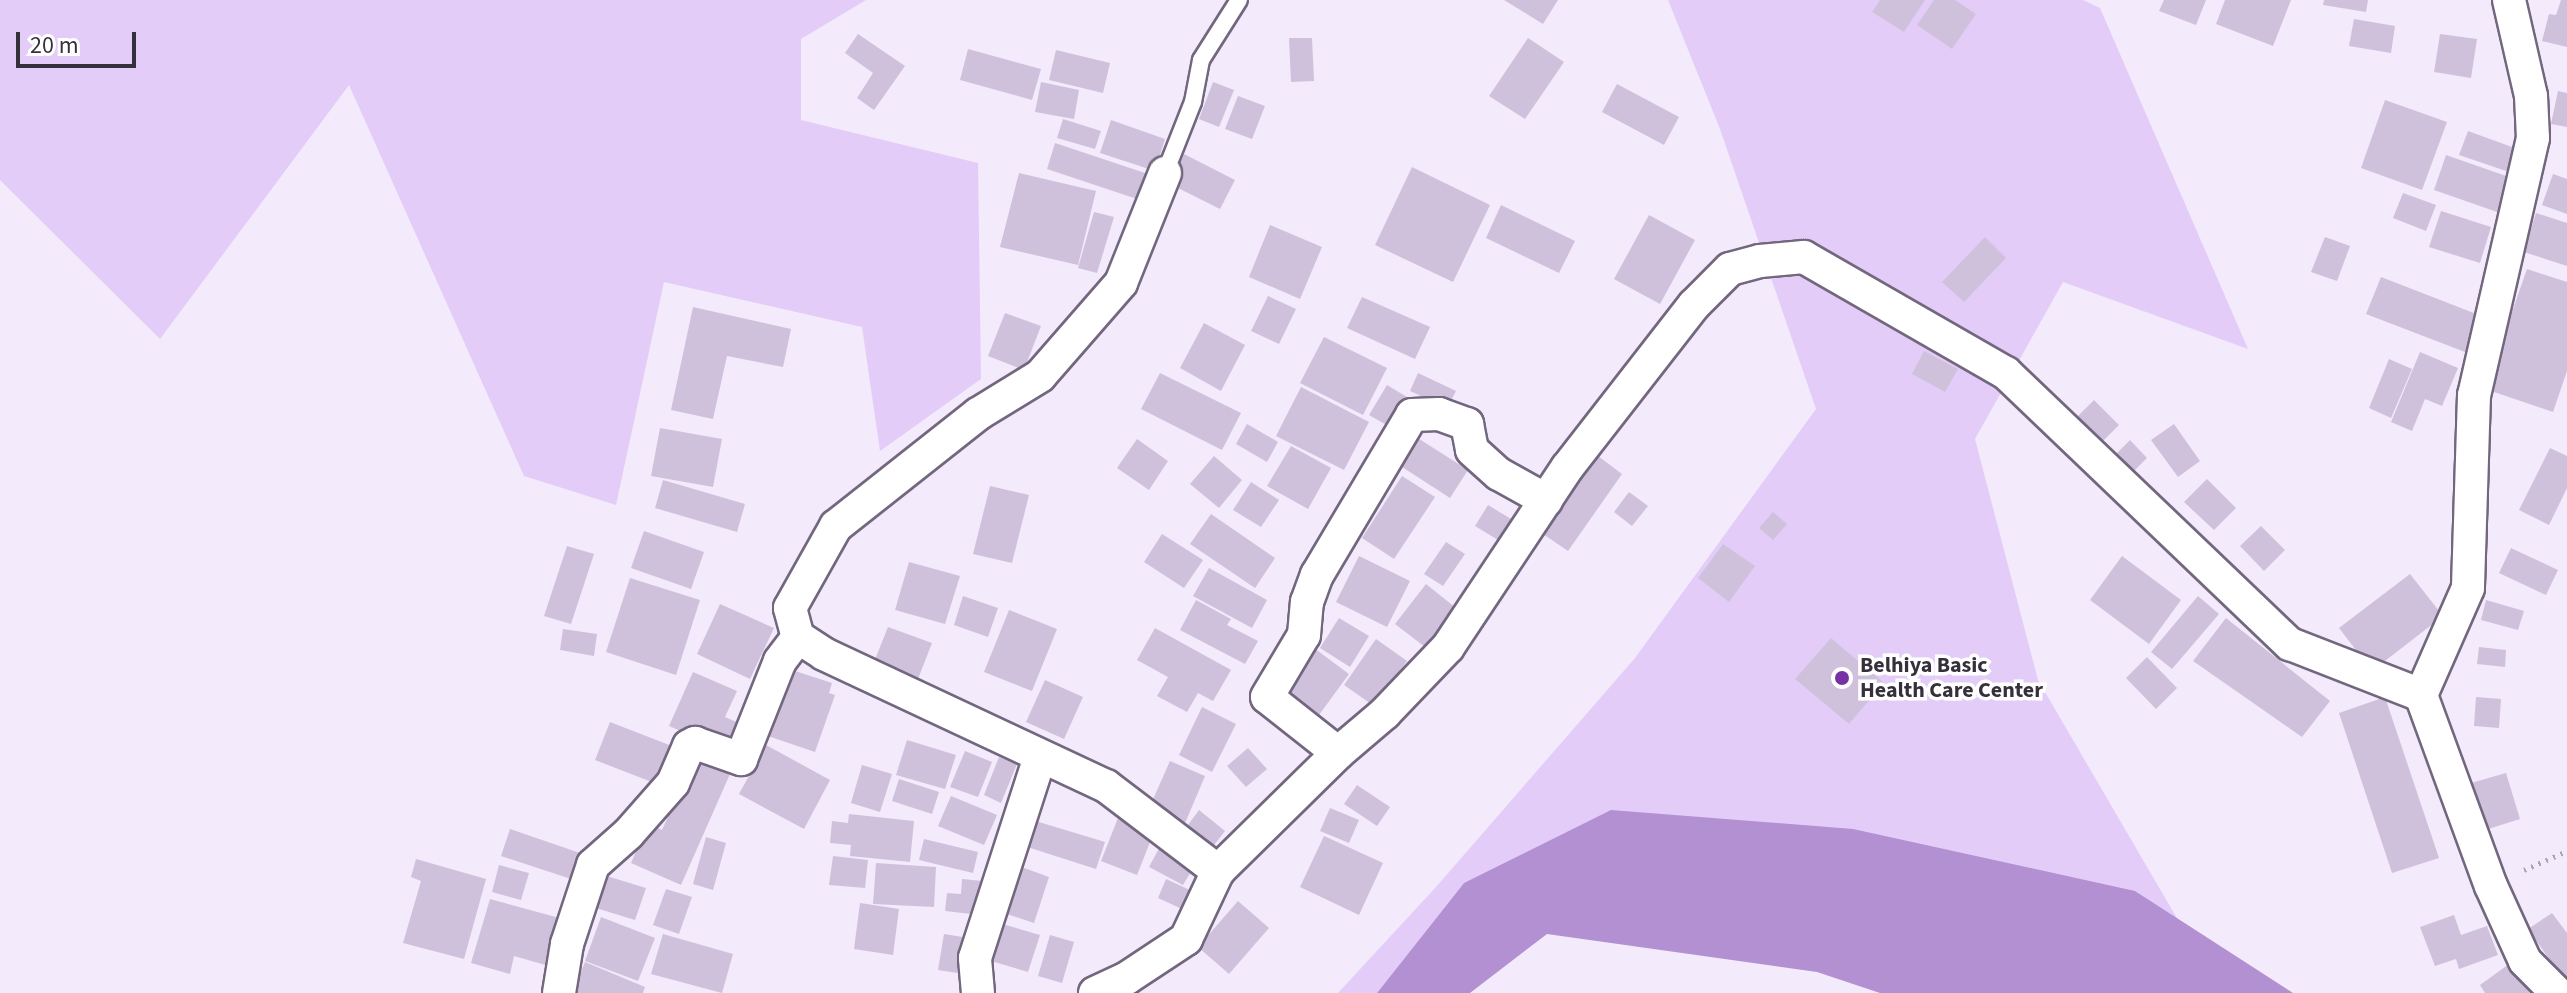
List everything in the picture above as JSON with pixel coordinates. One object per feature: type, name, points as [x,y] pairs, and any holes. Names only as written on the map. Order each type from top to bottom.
[{"type":"street","points":[[2509,0],[2531,96],[2533,138],[2474,395],[2468,588],[2421,695],[2491,886],[2525,961],[2557,993]]},
{"type":"street","points":[[1165,173],[1121,283],[1040,376],[978,414],[836,526],[790,608],[798,637],[824,654],[1106,786],[1218,871]]},
{"type":"street","points":[[1095,993],[1127,978],[1186,939],[1218,871],[1338,753],[1385,713],[1448,647],[1546,500],[1694,305],[1730,269],[1760,261],[1804,257],[2006,373],[2290,644],[2421,695]]},
{"type":"street","points":[[1338,753],[1267,697],[1304,635],[1307,602],[1317,575],[1412,415],[1439,414],[1467,424],[1472,450],[1499,474],[1546,500]]},
{"type":"street","points":[[559,993],[567,944],[593,865],[628,834],[673,783],[689,746],[695,743],[741,759],[749,749],[780,661],[798,637]]},
{"type":"street","points":[[978,993],[975,958],[1040,757]]},
{"type":"lane","points":[[1165,173],[1193,102],[1201,60],[1239,0]]},
{"type":"path","points":[[2491,886],[2567,851]]},
{"type":"shaded area","points":[[0,0],[866,0],[801,39],[801,120],[978,163],[981,379],[880,451],[862,327],[664,282],[616,505],[524,476],[349,85],[160,339],[0,180]]},
{"type":"shaded area","points":[[1668,0],[2083,0],[2100,8],[2248,349],[2063,282],[1975,439],[2038,680],[2178,920],[2135,891],[1464,883],[1377,993],[1338,993],[1436,887],[1635,658],[1816,409],[1720,129]]},
{"type":"shaded area","points":[[1611,810],[1853,829],[2135,891],[2293,993],[1880,993],[1817,972],[1547,934],[1470,993],[1377,993],[1464,883]]},
{"type":"building","points":[[1504,0],[1558,0],[1543,24]]},
{"type":"building","points":[[1880,0],[1925,0],[1904,32],[1872,12]]},
{"type":"building","points":[[1934,0],[1955,0],[1976,14],[1952,49],[1917,25]]},
{"type":"building","points":[[2164,0],[2206,0],[2196,25],[2159,11]]},
{"type":"building","points":[[2225,0],[2291,0],[2273,46],[2216,24]]},
{"type":"building","points":[[2324,0],[2368,0],[2366,12],[2323,5]]},
{"type":"building","points":[[2561,0],[2567,0],[2567,47],[2542,41],[2549,14],[2556,15]]},
{"type":"building","points":[[2354,19],[2395,26],[2391,53],[2349,46]]},
{"type":"building","points":[[858,34],[905,66],[874,110],[857,98],[873,73],[845,53]]},
{"type":"building","points":[[2440,34],[2477,39],[2471,78],[2434,72]]},
{"type":"building","points":[[1289,38],[1312,38],[1314,81],[1291,82]]},
{"type":"building","points":[[1528,38],[1564,62],[1525,119],[1489,96]]},
{"type":"building","points":[[968,49],[1041,69],[1032,100],[960,80]]},
{"type":"building","points":[[1056,50],[1110,63],[1103,93],[1049,80]]},
{"type":"building","points":[[1041,82],[1079,90],[1074,119],[1035,112]]},
{"type":"building","points":[[1213,82],[1234,90],[1219,127],[1199,119]]},
{"type":"building","points":[[1617,84],[1679,117],[1664,145],[1602,112]]},
{"type":"building","points":[[2558,91],[2567,93],[2567,127],[2551,124]]},
{"type":"building","points":[[1238,96],[1265,106],[1252,139],[1225,129]]},
{"type":"building","points":[[2385,100],[2447,122],[2422,190],[2361,168]]},
{"type":"building","points":[[1063,119],[1101,131],[1095,149],[1057,138]]},
{"type":"building","points":[[1111,120],[1165,139],[1155,171],[1100,153]]},
{"type":"building","points":[[2468,131],[2523,151],[2515,174],[2459,155]]},
{"type":"building","points":[[1055,143],[1151,175],[1143,201],[1047,169]]},
{"type":"building","points":[[1184,154],[1235,180],[1220,209],[1170,184]]},
{"type":"building","points":[[2446,155],[2512,178],[2500,213],[2434,190]]},
{"type":"building","points":[[1412,167],[1490,205],[1453,282],[1375,245]]},
{"type":"building","points":[[1019,173],[1096,191],[1078,265],[1000,247]]},
{"type":"building","points":[[2553,174],[2567,179],[2567,214],[2542,205]]},
{"type":"building","points":[[2403,193],[2436,205],[2426,231],[2393,218]]},
{"type":"building","points":[[1501,205],[1575,241],[1559,273],[1486,238]]},
{"type":"building","points":[[2441,211],[2491,227],[2480,263],[2429,247]]},
{"type":"building","points":[[1094,212],[1114,217],[1097,273],[1078,268]]},
{"type":"building","points":[[2536,213],[2567,223],[2567,266],[2524,252]]},
{"type":"building","points":[[1649,215],[1695,240],[1660,304],[1614,279]]},
{"type":"building","points":[[1270,225],[1322,247],[1300,299],[1249,277]]},
{"type":"building","points":[[1985,237],[2006,258],[1964,302],[1942,282]]},
{"type":"building","points":[[2325,237],[2350,246],[2337,281],[2311,272]]},
{"type":"building","points":[[2527,269],[2567,282],[2567,371],[2553,412],[2485,389]]},
{"type":"building","points":[[2381,277],[2479,315],[2465,352],[2366,314]]},
{"type":"building","points":[[1268,296],[1296,309],[1279,344],[1251,331]]},
{"type":"building","points":[[1362,297],[1430,327],[1415,359],[1347,328]]},
{"type":"building","points":[[693,307],[791,329],[783,367],[727,356],[713,419],[671,410]]},
{"type":"building","points":[[1005,313],[1041,326],[1024,370],[988,356]]},
{"type":"building","points":[[1204,323],[1245,345],[1221,391],[1180,368]]},
{"type":"building","points":[[1324,337],[1387,368],[1363,415],[1300,383]]},
{"type":"building","points":[[1924,351],[1958,369],[1945,392],[1912,374]]},
{"type":"building","points":[[2420,352],[2458,368],[2442,406],[2425,399],[2412,431],[2391,422]]},
{"type":"building","points":[[2389,359],[2412,369],[2391,418],[2369,408]]},
{"type":"building","points":[[1160,373],[1241,413],[1222,450],[1141,409]]},
{"type":"building","points":[[1418,373],[1456,391],[1447,408],[1410,391]]},
{"type":"building","points":[[1387,385],[1407,397],[1390,427],[1369,415]]},
{"type":"building","points":[[1301,387],[1369,422],[1344,470],[1276,436]]},
{"type":"building","points":[[2094,400],[2119,425],[2096,448],[2071,423]]},
{"type":"building","points":[[1247,424],[1278,442],[1267,462],[1236,444]]},
{"type":"building","points":[[2174,424],[2200,461],[2178,477],[2151,440]]},
{"type":"building","points":[[660,428],[722,439],[713,487],[651,476]]},
{"type":"building","points":[[1413,435],[1468,470],[1450,498],[1396,463]]},
{"type":"building","points":[[1137,439],[1168,461],[1149,490],[1117,468]]},
{"type":"building","points":[[2130,440],[2147,458],[2133,472],[2116,454]]},
{"type":"building","points":[[1291,446],[1331,468],[1308,509],[1267,486]]},
{"type":"building","points":[[2550,448],[2567,456],[2567,488],[2549,525],[2519,510]]},
{"type":"building","points":[[1214,456],[1242,480],[1219,508],[1190,484]]},
{"type":"building","points":[[1598,456],[1622,474],[1568,551],[1543,534]]},
{"type":"building","points":[[1402,476],[1435,497],[1394,559],[1362,538]]},
{"type":"building","points":[[2207,479],[2236,508],[2214,530],[2184,502]]},
{"type":"building","points":[[663,480],[745,504],[737,532],[655,508]]},
{"type":"building","points":[[1251,482],[1279,500],[1261,527],[1233,510]]},
{"type":"building","points":[[990,486],[1029,495],[1012,563],[973,554]]},
{"type":"building","points":[[1629,492],[1648,506],[1632,526],[1614,512]]},
{"type":"building","points":[[1488,505],[1516,522],[1503,543],[1475,526]]},
{"type":"building","points":[[1773,512],[1787,524],[1773,540],[1759,528]]},
{"type":"building","points":[[1211,514],[1275,558],[1255,588],[1190,544]]},
{"type":"building","points":[[2261,526],[2285,550],[2264,571],[2240,546]]},
{"type":"building","points":[[644,531],[704,552],[691,589],[631,568]]},
{"type":"building","points":[[1162,534],[1203,560],[1184,588],[1144,562]]},
{"type":"building","points":[[1446,542],[1465,554],[1443,586],[1424,574]]},
{"type":"building","points":[[1723,544],[1755,566],[1729,602],[1698,578]]},
{"type":"building","points":[[567,546],[594,554],[571,624],[544,616]]},
{"type":"building","points":[[2511,548],[2558,570],[2546,595],[2499,573]]},
{"type":"building","points":[[1359,556],[1410,581],[1387,627],[1336,602]]},
{"type":"building","points":[[2122,556],[2181,600],[2149,644],[2090,600]]},
{"type":"building","points":[[909,562],[960,576],[945,624],[895,610]]},
{"type":"building","points":[[1209,568],[1267,600],[1252,628],[1193,596]]},
{"type":"building","points":[[2410,574],[2443,616],[2372,671],[2339,628]]},
{"type":"building","points":[[630,578],[700,600],[676,675],[606,652]]},
{"type":"building","points":[[1426,584],[1456,608],[1425,647],[1395,624]]},
{"type":"building","points":[[963,596],[998,608],[988,637],[954,625]]},
{"type":"building","points":[[2198,596],[2219,614],[2172,669],[2151,652]]},
{"type":"building","points":[[1196,600],[1231,619],[1227,625],[1258,641],[1245,664],[1180,630]]},
{"type":"building","points":[[2486,600],[2524,611],[2518,630],[2481,620]]},
{"type":"building","points":[[720,604],[774,628],[750,679],[697,654]]},
{"type":"building","points":[[1009,610],[1057,629],[1032,691],[984,672]]},
{"type":"building","points":[[1339,618],[1369,636],[1350,667],[1320,648]]},
{"type":"building","points":[[2226,618],[2330,701],[2302,737],[2193,661]]},
{"type":"building","points":[[888,627],[932,643],[918,679],[874,662]]},
{"type":"building","points":[[1155,628],[1231,670],[1213,701],[1198,693],[1187,712],[1157,696],[1168,677],[1137,660]]},
{"type":"building","points":[[563,629],[597,634],[594,656],[560,650]]},
{"type":"building","points":[[1831,638],[1884,683],[1849,724],[1795,679]]},
{"type":"building","points":[[1376,639],[1407,661],[1374,706],[1344,685]]},
{"type":"building","points":[[2479,647],[2506,650],[2505,667],[2477,664]]},
{"type":"building","points":[[1314,648],[1349,674],[1319,715],[1283,689]]},
{"type":"building","points":[[2147,657],[2177,688],[2156,709],[2126,678]]},
{"type":"building","points":[[795,671],[832,683],[829,693],[835,695],[815,752],[765,735],[784,678],[791,680]]},
{"type":"building","points":[[693,672],[737,691],[725,717],[748,727],[740,745],[713,745],[669,726]]},
{"type":"building","points":[[1045,680],[1083,697],[1064,739],[1026,722]]},
{"type":"building","points":[[2385,697],[2439,858],[2392,873],[2339,713]]},
{"type":"building","points":[[2476,697],[2501,699],[2499,728],[2474,726]]},
{"type":"building","points":[[1202,707],[1236,724],[1212,772],[1179,755]]},
{"type":"building","points":[[610,722],[677,748],[662,786],[595,760]]},
{"type":"building","points":[[907,740],[956,755],[945,789],[896,775]]},
{"type":"building","points":[[766,745],[830,780],[804,829],[739,794]]},
{"type":"building","points":[[1248,748],[1267,769],[1246,787],[1227,766]]},
{"type":"building","points":[[699,749],[734,765],[681,885],[631,863],[648,824],[662,830]]},
{"type":"building","points":[[965,751],[992,762],[978,797],[950,787]]},
{"type":"building","points":[[999,757],[1017,764],[1001,803],[984,795]]},
{"type":"building","points":[[1170,761],[1205,776],[1183,828],[1147,813]]},
{"type":"building","points":[[862,765],[892,774],[880,812],[851,803]]},
{"type":"building","points":[[2506,773],[2520,819],[2485,830],[2471,783]]},
{"type":"building","points":[[899,779],[939,792],[932,814],[892,801]]},
{"type":"building","points":[[1357,785],[1390,807],[1377,826],[1344,804]]},
{"type":"building","points":[[951,796],[997,815],[984,845],[938,826]]},
{"type":"building","points":[[1330,808],[1359,820],[1349,843],[1320,831]]},
{"type":"building","points":[[1199,810],[1225,831],[1211,849],[1185,829]]},
{"type":"building","points":[[849,814],[914,821],[910,862],[850,856],[851,845],[830,843],[832,821],[848,823]]},
{"type":"building","points":[[1118,818],[1154,832],[1137,875],[1101,861]]},
{"type":"building","points":[[1029,819],[1105,842],[1096,869],[1021,845]]},
{"type":"building","points":[[510,829],[580,853],[571,879],[501,856]]},
{"type":"building","points":[[1324,836],[1383,863],[1359,915],[1300,887]]},
{"type":"building","points":[[706,837],[726,843],[713,890],[693,884]]},
{"type":"building","points":[[924,839],[978,852],[973,873],[919,860]]},
{"type":"building","points":[[1163,841],[1198,860],[1183,885],[1149,867]]},
{"type":"building","points":[[833,856],[868,860],[865,888],[829,885]]},
{"type":"building","points":[[416,859],[486,879],[464,959],[403,943],[421,881],[411,877]]},
{"type":"building","points":[[876,863],[936,867],[934,907],[873,904]]},
{"type":"building","points":[[499,865],[529,873],[521,900],[492,892]]},
{"type":"building","points":[[1016,865],[1049,877],[1034,923],[1001,912]]},
{"type":"building","points":[[597,873],[646,888],[635,920],[586,905]]},
{"type":"building","points":[[962,879],[983,881],[980,915],[945,911],[947,893],[961,894]]},
{"type":"building","points":[[1166,879],[1190,890],[1182,909],[1158,898]]},
{"type":"building","points":[[666,889],[692,897],[679,934],[653,925]]},
{"type":"building","points":[[490,899],[563,919],[549,966],[514,956],[510,974],[471,963]]},
{"type":"building","points":[[1238,901],[1269,928],[1229,974],[1198,947]]},
{"type":"building","points":[[860,903],[899,909],[893,955],[854,949]]},
{"type":"building","points":[[2552,913],[2567,933],[2567,984],[2528,929]]},
{"type":"building","points":[[2454,915],[2461,935],[2487,926],[2498,955],[2459,969],[2456,959],[2435,966],[2420,927]]},
{"type":"building","points":[[601,917],[655,938],[638,981],[585,961]]},
{"type":"building","points":[[999,923],[1040,935],[1028,972],[988,960]]},
{"type":"building","points":[[663,934],[733,954],[722,993],[651,974]]},
{"type":"building","points":[[944,934],[969,938],[964,974],[938,970]]},
{"type":"building","points":[[1050,935],[1074,942],[1062,983],[1038,976]]},
{"type":"building","points":[[585,962],[645,987],[643,993],[572,993]]},
{"type":"building","points":[[2509,964],[2530,993],[2485,993],[2480,985]]},
{"type":"place","name":"Belhiya Basic Health Care Center","points":[[1842,678]]}]
